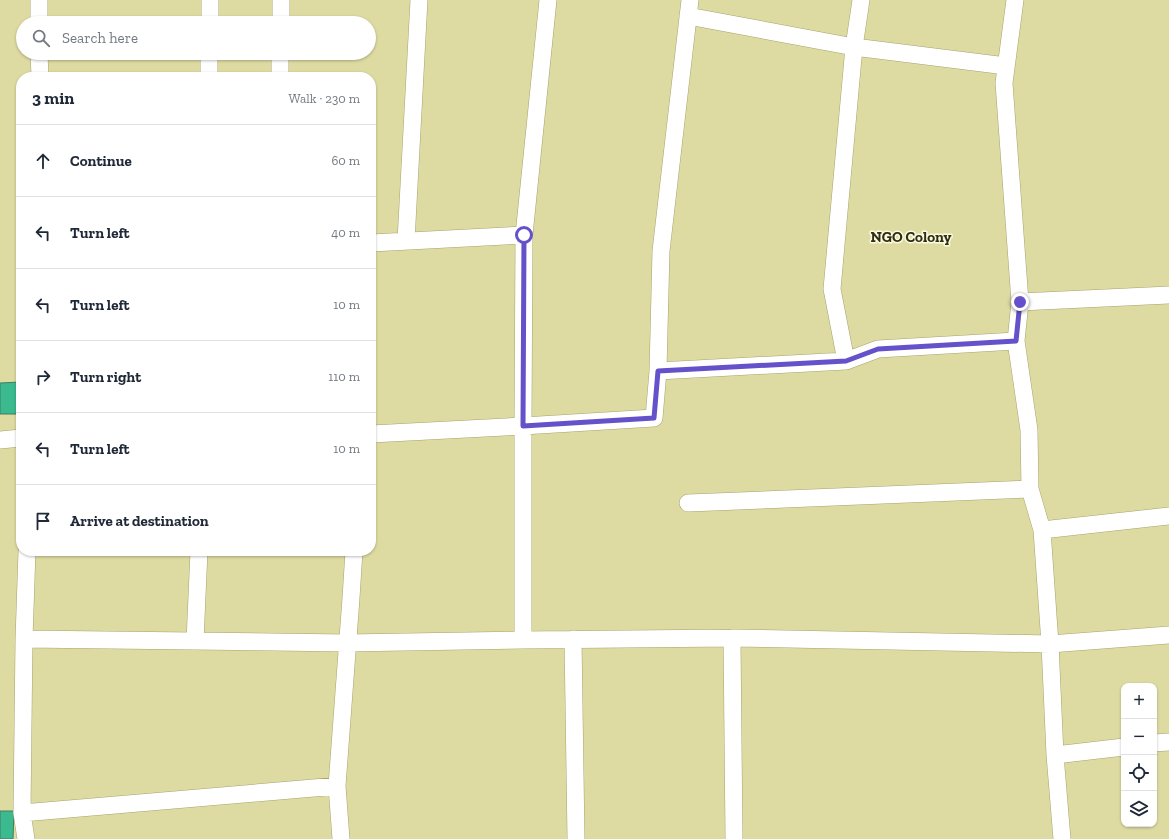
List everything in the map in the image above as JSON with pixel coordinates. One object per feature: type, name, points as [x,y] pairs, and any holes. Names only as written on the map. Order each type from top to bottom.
[{"type":"street","points":[[39,0],[39,16]]},
{"type":"street","points":[[210,0],[210,16]]},
{"type":"street","points":[[280,16],[281,0]]},
{"type":"street","points":[[406,241],[418,0]]},
{"type":"street","points":[[523,640],[524,235],[548,0]]},
{"type":"street","points":[[846,361],[832,289],[854,47],[861,0]]},
{"type":"street","points":[[1015,0],[1004,83],[1020,302],[1016,341],[1029,430],[1030,490],[1042,530],[1050,644],[1055,755],[1062,839]]},
{"type":"street","points":[[376,434],[654,418],[658,371],[661,251],[689,8],[854,47],[1006,66]]},
{"type":"street","points":[[39,60],[40,72]]},
{"type":"street","points":[[209,60],[209,72]]},
{"type":"street","points":[[280,60],[280,72]]},
{"type":"street","points":[[376,243],[524,235]]},
{"type":"street","points":[[1020,302],[1169,295]]},
{"type":"street","points":[[658,371],[846,361],[878,349],[1016,341]]},
{"type":"street","points":[[0,440],[16,438]]},
{"type":"street","points":[[688,503],[1030,490]]},
{"type":"street","points":[[1042,530],[1169,516]]},
{"type":"street","points":[[26,839],[22,813],[24,639],[27,556]]},
{"type":"street","points":[[195,641],[199,556]]},
{"type":"street","points":[[341,839],[337,786],[354,556]]},
{"type":"street","points":[[24,639],[347,643],[732,638],[1050,644],[1169,636]]},
{"type":"street","points":[[732,638],[734,839]]},
{"type":"street","points":[[573,639],[576,839]]},
{"type":"street","points":[[1157,743],[1169,742]]},
{"type":"street","points":[[1055,755],[1121,747]]},
{"type":"street","points":[[22,813],[337,786]]},
{"type":"building","points":[[16,382],[16,414],[0,414],[0,383]]},
{"type":"building","points":[[0,811],[14,811],[13,839],[0,839]]},
{"type":"district","name":"NGO Colony","points":[[911,237]]},
{"type":"route","points":[[524,235],[523,426],[654,418],[658,371],[846,361],[878,349],[1016,341],[1020,302]]}]
